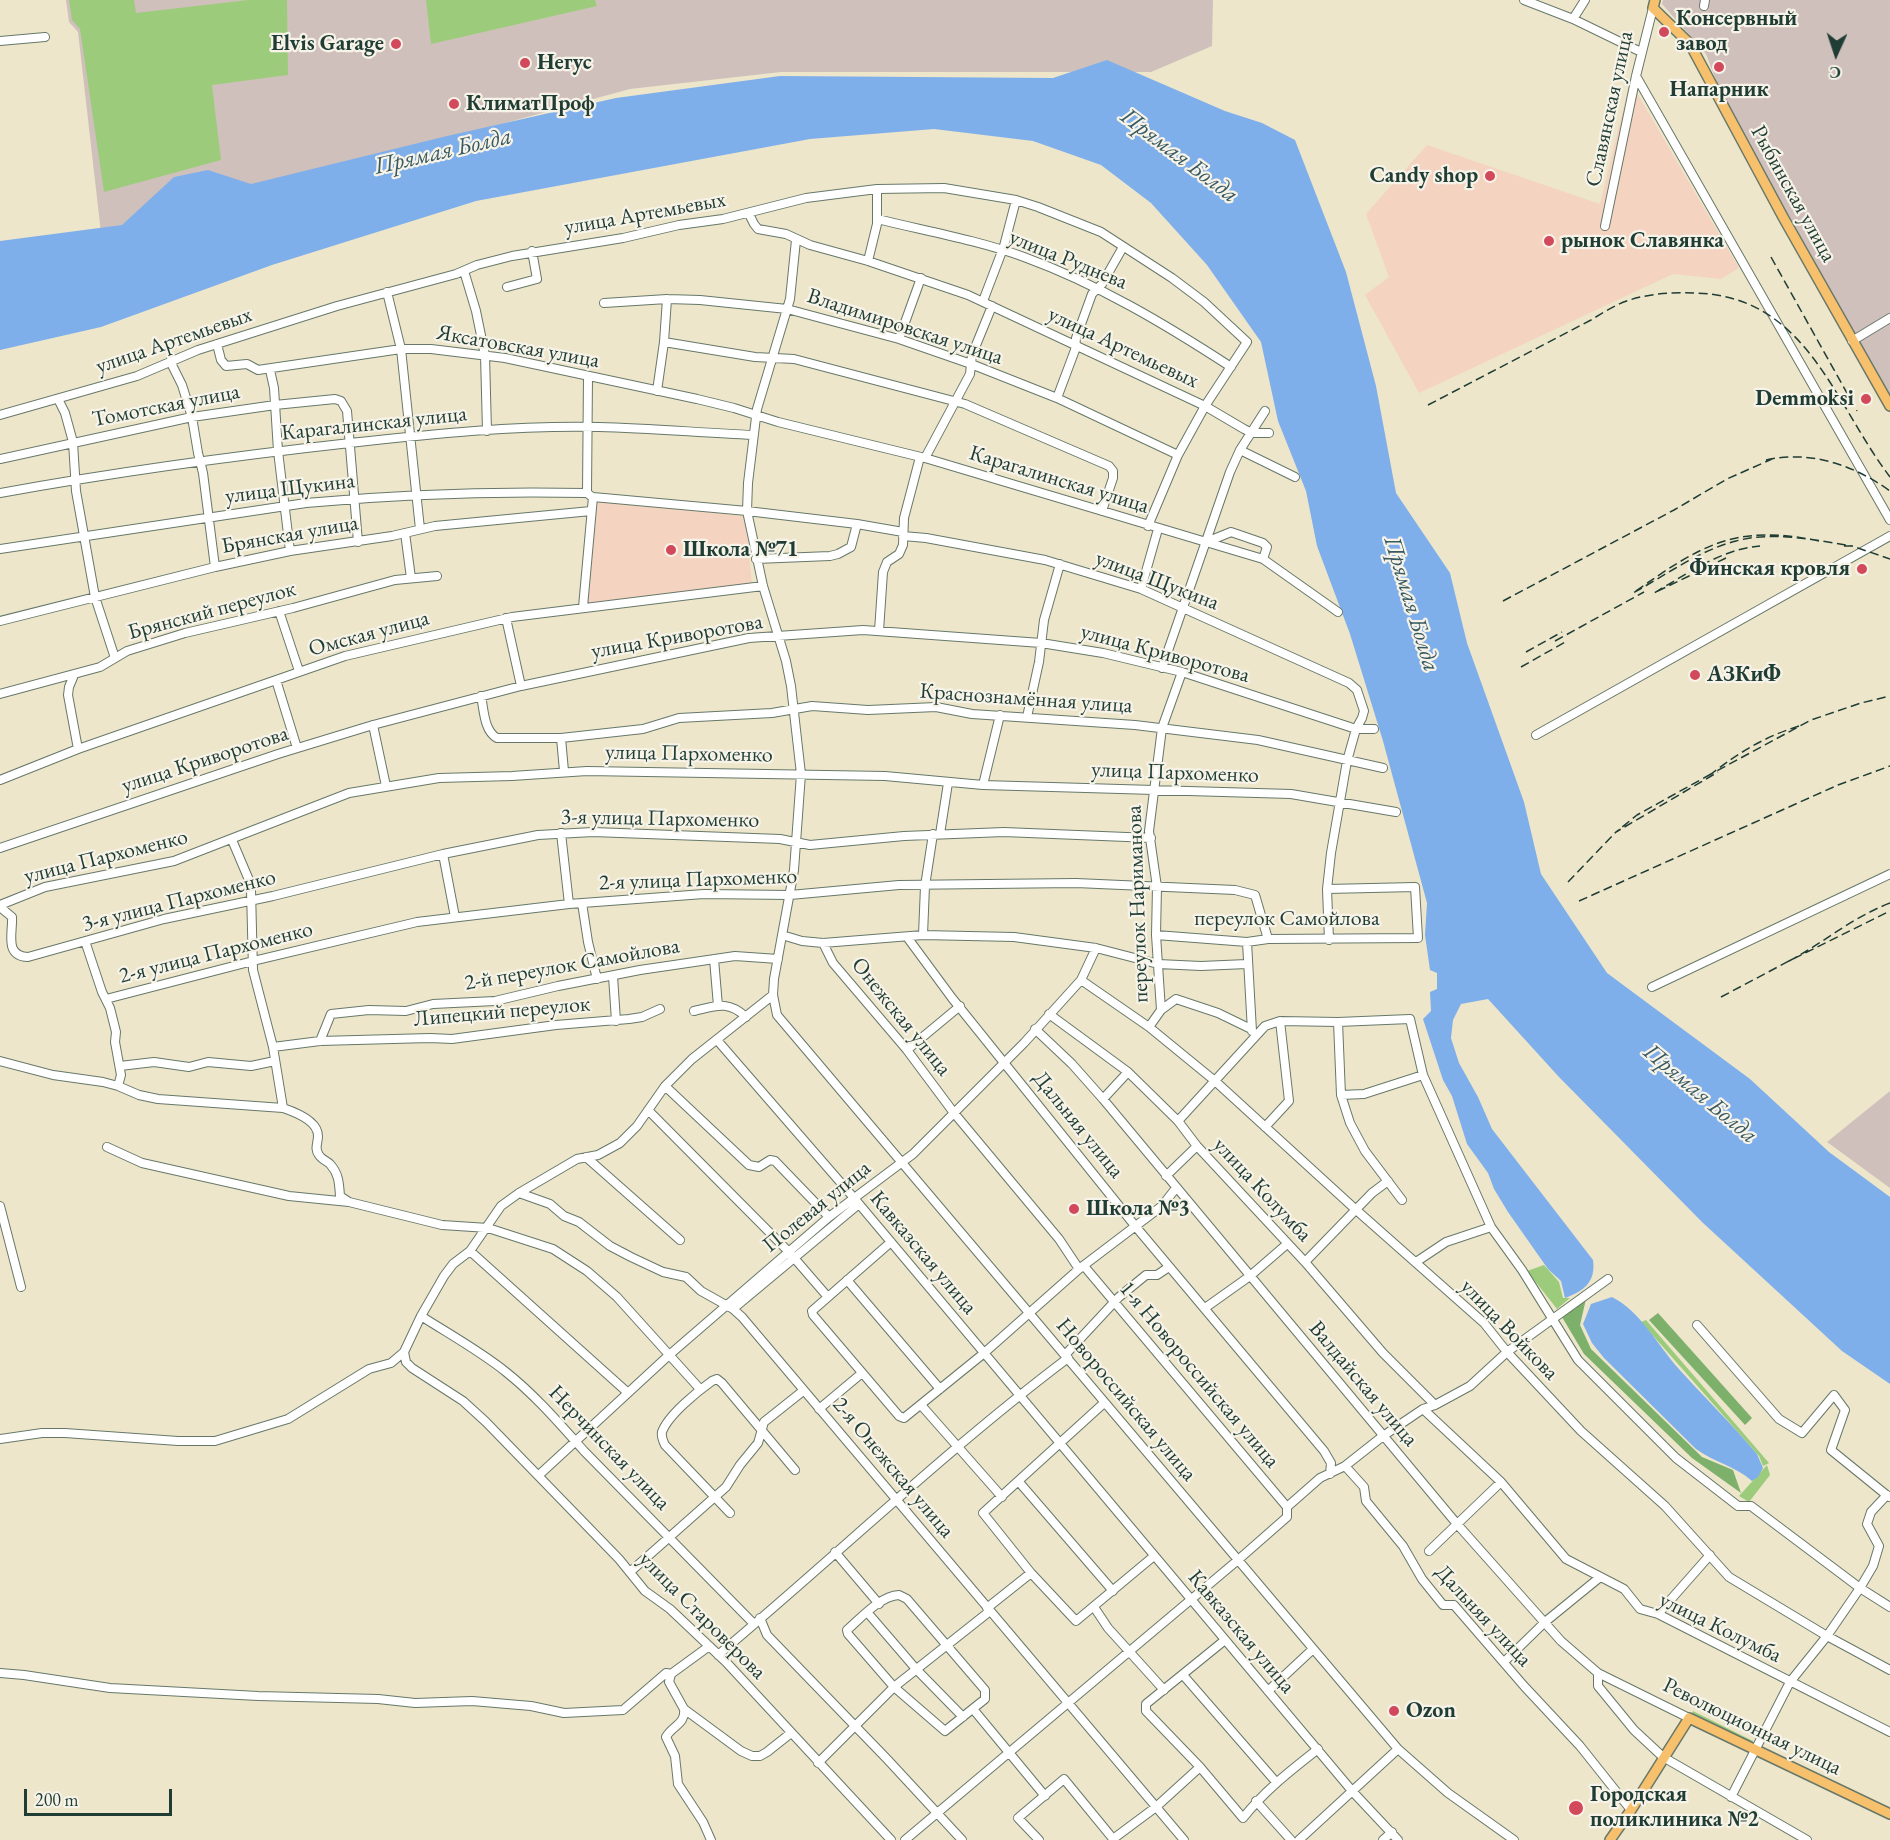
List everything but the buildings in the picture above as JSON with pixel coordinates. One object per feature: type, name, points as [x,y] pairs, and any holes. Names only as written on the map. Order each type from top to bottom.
[{"type":"main road","name":"Рыбинская улица","points":[[1654,4],[1690,44],[1852,341],[1890,406]]},
{"type":"main road","points":[[1610,1840],[1689,1718]]},
{"type":"main road","name":"Революционная улица","points":[[1689,1718],[1890,1814]]},
{"type":"street","points":[[1524,0],[1573,19],[1641,52]]},
{"type":"street","points":[[1573,19],[1585,0]]},
{"type":"street","name":"Славянская улица","points":[[1605,226],[1641,52],[1654,4]]},
{"type":"street","points":[[0,41],[45,37]]},
{"type":"street","points":[[1636,76],[1890,520]]},
{"type":"street","points":[[749,214],[806,198],[877,189],[944,188],[1016,200],[1101,232],[1172,278],[1204,302],[1247,342],[1205,406],[1178,455],[1148,526]]},
{"type":"street","points":[[868,261],[877,219],[877,189]]},
{"type":"street","points":[[983,302],[1002,251],[1016,200]]},
{"type":"street","name":"улица Артемьевых","points":[[0,415],[137,376],[217,344],[337,306],[464,271],[477,265],[532,251],[588,244],[679,225],[749,214],[758,229],[778,232],[826,250],[921,278],[983,302],[1205,406],[1252,433],[1269,433]]},
{"type":"street","name":"улица Руднева","points":[[877,219],[1024,258],[1097,289],[1164,323],[1231,367]]},
{"type":"street","name":"Новороссийская улица","points":[[796,240],[788,309],[756,415],[747,511],[763,586],[786,661],[795,709],[801,774],[790,895],[778,959],[773,995],[774,1007],[783,1023],[1398,1749],[1448,1793],[1514,1840]]},
{"type":"street","points":[[1057,398],[1092,294],[1123,247]]},
{"type":"street","points":[[507,287],[537,279],[532,251]]},
{"type":"street","points":[[464,271],[476,311],[485,355],[487,431]]},
{"type":"street","points":[[898,339],[921,278]]},
{"type":"street","points":[[387,292],[401,349],[412,436],[420,529]]},
{"type":"street","points":[[657,391],[667,299]]},
{"type":"street","name":"Владимировская улица","points":[[604,303],[667,299],[700,300],[788,309],[898,339],[971,364],[1057,398],[1178,455]]},
{"type":"street","points":[[879,631],[883,572],[887,562],[898,554],[903,545],[911,484],[922,458],[956,401],[969,374],[972,355],[992,306]]},
{"type":"street","points":[[1852,341],[1890,318]]},
{"type":"street","points":[[664,342],[772,358],[794,359],[956,401],[1109,466],[1113,471],[1113,478],[1102,511]]},
{"type":"street","name":"Яксатовская улица","points":[[217,344],[221,360],[226,366],[247,364],[258,370],[401,349],[431,349],[485,355],[734,408],[756,415]]},
{"type":"street","points":[[170,361],[182,385],[192,417],[201,462],[215,567]]},
{"type":"street","points":[[270,370],[290,552]]},
{"type":"street","points":[[583,607],[591,511],[588,376]]},
{"type":"street","points":[[58,399],[65,413],[73,442],[75,479],[94,597],[115,658]]},
{"type":"street","name":"Томотская улица","points":[[0,459],[192,417],[327,399],[341,401],[347,411],[350,443]]},
{"type":"street","points":[[1162,668],[1230,472],[1240,450],[1265,411]]},
{"type":"street","name":"Карагалинская улица","points":[[756,415],[922,458],[1263,559],[1338,612]]},
{"type":"street","name":"Карагалинская улица","points":[[0,493],[75,479],[278,451],[412,436],[588,427],[753,435]]},
{"type":"street","points":[[350,443],[358,542]]},
{"type":"street","points":[[1240,450],[1295,477]]},
{"type":"street","name":"улица Щукина","points":[[0,549],[284,506],[417,494],[502,492],[590,495],[857,524],[1060,564],[1141,589],[1349,683],[1357,690],[1364,711],[1356,729]]},
{"type":"street","name":"Брянская улица","points":[[0,621],[215,567],[290,552],[358,542],[420,529],[591,511]]},
{"type":"street","points":[[756,559],[838,554],[851,547],[857,524]]},
{"type":"street","points":[[1141,589],[1158,529]]},
{"type":"street","points":[[1204,543],[1231,532],[1263,543],[1267,547],[1263,559]]},
{"type":"street","points":[[405,533],[411,578]]},
{"type":"street","points":[[1536,735],[1890,536]]},
{"type":"street","points":[[1027,717],[1039,662],[1044,620],[1060,564]]},
{"type":"street","name":"Брянский переулок","points":[[0,694],[74,675],[107,664],[127,651],[185,633],[279,611],[376,584],[437,576]]},
{"type":"street","name":"Омская улица","points":[[0,780],[78,749],[345,656],[506,618],[763,586]]},
{"type":"street","points":[[279,611],[299,671]]},
{"type":"street","points":[[506,618],[521,686]]},
{"type":"street","name":"улица Криворотова","points":[[0,848],[297,748],[373,725],[521,686],[749,638],[836,631],[879,631],[1041,643],[1103,653],[1182,672],[1356,729],[1374,729]]},
{"type":"street","name":"переулок Нариманова","points":[[1149,1027],[1161,1010],[1156,935],[1157,887],[1149,831],[1162,729],[1182,672]]},
{"type":"street","points":[[74,675],[68,694],[78,749]]},
{"type":"street","points":[[276,680],[297,748]]},
{"type":"street","name":"Краснознамённая улица","points":[[481,696],[490,735],[497,738],[561,738],[643,729],[679,718],[772,713],[812,706],[868,710],[936,707],[972,714],[1162,729],[1258,740],[1383,768]]},
{"type":"street","points":[[983,785],[1000,715]]},
{"type":"street","points":[[373,725],[386,786]]},
{"type":"street","points":[[1329,940],[1327,890],[1347,760],[1356,729]]},
{"type":"street","points":[[561,738],[564,771]]},
{"type":"street","name":"улица Пархоменко","points":[[0,906],[45,886],[174,861],[349,793],[439,778],[512,776],[564,771],[885,776],[983,785],[1291,794],[1396,812]]},
{"type":"street","points":[[923,935],[925,886],[948,783]]},
{"type":"street","name":"3-я улица Пархоменко","points":[[0,906],[12,917],[10,945],[21,957],[37,955],[164,919],[346,879],[443,854],[538,835],[604,832],[780,839],[810,845],[936,834],[1004,832],[1151,838]]},
{"type":"street","points":[[561,833],[569,904]]},
{"type":"street","points":[[232,840],[249,880],[256,984],[273,1047],[283,1108]]},
{"type":"street","points":[[443,854],[455,917]]},
{"type":"street","points":[[1652,987],[1890,874]]},
{"type":"street","name":"2-я улица Пархоменко","points":[[106,999],[417,922],[569,904],[704,894],[790,895],[899,885],[1076,883],[1235,890],[1255,895],[1268,939]]},
{"type":"street","name":"переулок Самойлова","points":[[1156,935],[1247,942],[1268,939],[1419,938],[1414,887],[1327,890]]},
{"type":"street","points":[[582,903],[597,979]]},
{"type":"street","points":[[782,935],[802,941],[823,943],[923,935],[1014,937],[1096,948],[1158,964],[1201,966],[1247,964]]},
{"type":"street","name":"Дальняя улица","points":[[907,937],[1136,1227],[1324,1451],[1331,1464],[1330,1474]]},
{"type":"street","points":[[85,941],[110,1008],[116,1032],[115,1042],[121,1075],[118,1086]]},
{"type":"street","points":[[1247,942],[1251,1029],[1254,1038]]},
{"type":"street","name":"Онежская улица","points":[[823,943],[833,963],[908,1050],[954,1113]]},
{"type":"street","name":"Полевая улица","points":[[792,1254],[829,1217],[856,1201],[902,1162],[1024,1043],[1081,980],[1096,948]]},
{"type":"street","name":"2-й переулок Самойлова","points":[[320,1041],[331,1014],[342,1012],[406,1011],[433,1004],[481,1003],[613,976],[735,956],[778,959]]},
{"type":"street","points":[[714,959],[718,1006]]},
{"type":"street","points":[[613,976],[616,1021]]},
{"type":"street","name":"улица Войкова","points":[[1081,980],[1149,1027],[1215,1081],[1354,1209],[1356,1208],[1484,1323],[1507,1352],[1581,1431],[1665,1506],[1729,1576],[1827,1636],[1890,1670]]},
{"type":"street","points":[[0,1439],[54,1433],[214,1441],[288,1419],[369,1369],[391,1363],[404,1352],[421,1316],[448,1270],[470,1251],[501,1206],[577,1159],[597,1155],[620,1143],[637,1126],[665,1086],[692,1059],[773,995]]},
{"type":"street","points":[[1161,1010],[1176,999],[1218,1012],[1251,1029]]},
{"type":"street","points":[[694,1011],[729,1005],[746,1017]]},
{"type":"street","points":[[908,1050],[960,1006]]},
{"type":"street","name":"Липецкий переулок","points":[[273,1047],[320,1041],[452,1039],[556,1025],[616,1021],[642,1017],[660,1009]]},
{"type":"street","name":"улица Колумба","points":[[1049,1014],[1128,1072],[1178,1120],[1197,1146],[1305,1262],[1383,1353],[1435,1405]]},
{"type":"street","points":[[1178,1120],[1265,1026],[1280,1021],[1338,1022],[1410,1019],[1424,1075],[1491,1227],[1553,1318],[1578,1360],[1676,1458],[1738,1506],[1752,1506],[1860,1588],[1890,1607]]},
{"type":"street","points":[[1265,1127],[1289,1101],[1280,1021]]},
{"type":"street","points":[[1338,1022],[1341,1095],[1350,1123],[1365,1151],[1402,1200]]},
{"type":"street","name":"Валдайская улица","points":[[1035,1029],[1072,1064],[1103,1100],[1457,1524],[1561,1641],[1598,1673],[1598,1686],[1634,1730],[1663,1757],[1807,1840]]},
{"type":"street","name":"Кавказская улица","points":[[717,1040],[891,1242],[1018,1396],[1353,1792],[1398,1840]]},
{"type":"street","points":[[0,1061],[53,1075],[118,1086],[139,1095],[158,1099],[283,1108],[299,1114],[315,1127],[319,1134],[316,1149],[319,1155],[335,1170],[339,1180],[340,1196],[349,1202]]},
{"type":"street","points":[[120,1066],[144,1062],[189,1067],[208,1062],[251,1066],[275,1061]]},
{"type":"street","points":[[1103,1100],[1128,1072]]},
{"type":"street","points":[[1341,1095],[1364,1094],[1424,1075]]},
{"type":"street","points":[[665,1086],[749,1165],[759,1167],[770,1160],[775,1161],[829,1217]]},
{"type":"street","points":[[648,1110],[792,1254],[827,1296]]},
{"type":"street","name":"1-я Новороссийская улица","points":[[954,1113],[1081,1268],[1207,1411],[1287,1507]]},
{"type":"street","points":[[1166,1176],[1197,1146]]},
{"type":"street","points":[[107,1147],[142,1163],[289,1196],[349,1202],[442,1225],[488,1228],[529,1240],[571,1259],[617,1297],[700,1389]]},
{"type":"street","points":[[586,1157],[680,1240]]},
{"type":"street","points":[[1305,1262],[1356,1208],[1388,1180]]},
{"type":"street","points":[[891,1242],[812,1311],[862,1373],[904,1418],[983,1354],[1028,1312],[1081,1268],[1162,1206],[1176,1188]]},
{"type":"street","name":"2-я Онежская улица","points":[[519,1193],[550,1204],[564,1216],[579,1222],[610,1246],[631,1257],[663,1272],[686,1278],[701,1291],[730,1307],[742,1317],[1184,1840]]},
{"type":"street","points":[[539,1475],[627,1392],[856,1201]]},
{"type":"street","points":[[0,1206],[21,1287]]},
{"type":"street","points":[[1416,1262],[1446,1242],[1491,1227]]},
{"type":"street","points":[[1205,1308],[1250,1276],[1287,1244]]},
{"type":"street","points":[[470,1251],[627,1392]]},
{"type":"street","points":[[718,1655],[835,1552],[1066,1356],[1119,1297],[1146,1275],[1157,1275],[1169,1267]]},
{"type":"street","points":[[905,1840],[1238,1560],[1287,1517],[1287,1507],[1320,1478],[1345,1466],[1383,1436],[1423,1409],[1470,1386],[1507,1352],[1608,1279]]},
{"type":"street","points":[[847,1280],[940,1389]]},
{"type":"street","name":"Нерчинская улица","points":[[421,1316],[504,1370],[546,1408],[671,1537],[757,1621],[767,1635],[962,1840]]},
{"type":"street","points":[[1697,1325],[1779,1419],[1802,1433],[1834,1395],[1845,1410],[1831,1450],[1888,1497],[1871,1512],[1867,1524],[1879,1546],[1873,1566],[1827,1636],[1790,1682],[1753,1750],[1731,1797]]},
{"type":"street","name":"улица Староверова","points":[[404,1352],[406,1362],[412,1368],[463,1401],[539,1475],[645,1591],[670,1609],[718,1655],[891,1840]]},
{"type":"street","points":[[819,1408],[862,1373]]},
{"type":"street","points":[[730,1513],[665,1445],[662,1439],[662,1432],[670,1420],[700,1389],[712,1381],[717,1379],[795,1470]]},
{"type":"street","points":[[630,1572],[726,1487],[758,1443],[769,1417],[803,1391]]},
{"type":"street","points":[[1104,1403],[983,1513],[1031,1573],[1076,1621],[1154,1556]]},
{"type":"street","points":[[921,1406],[1002,1497]]},
{"type":"street","name":"улица Колумба","points":[[1423,1409],[1501,1482],[1566,1558],[1599,1578],[1624,1589],[1640,1609],[1658,1614],[1890,1732]]},
{"type":"street","name":"Дальняя улица","points":[[1345,1466],[1364,1487],[1366,1501],[1403,1546],[1422,1579],[1443,1605],[1454,1605],[1580,1746],[1631,1810]]},
{"type":"street","points":[[1018,1482],[1113,1591]]},
{"type":"street","points":[[1429,1551],[1501,1482]]},
{"type":"street","points":[[835,1552],[879,1604]]},
{"type":"street","points":[[1658,1614],[1710,1555]]},
{"type":"street","points":[[818,1763],[894,1687],[947,1646],[1031,1573]]},
{"type":"street","points":[[1504,1662],[1545,1622],[1599,1578]]},
{"type":"street","points":[[899,1595],[907,1599],[985,1690],[985,1699],[945,1731],[894,1687],[848,1634],[847,1630],[867,1612],[891,1596],[899,1595]]},
{"type":"street","points":[[1094,1607],[1108,1628],[1164,1690]]},
{"type":"street","points":[[867,1612],[916,1669],[963,1717]]},
{"type":"street","points":[[1225,1640],[1146,1704],[1146,1711],[1200,1767],[1243,1818],[1256,1801],[1276,1782],[1318,1749]]},
{"type":"street","points":[[708,1647],[672,1674],[669,1682],[684,1709],[685,1716],[666,1737],[675,1756],[678,1784],[711,1840]]},
{"type":"street","points":[[1268,1691],[1313,1649]]},
{"type":"street","points":[[0,1673],[110,1688],[258,1696],[378,1699],[415,1703],[472,1701],[531,1706],[564,1713],[623,1710],[666,1673],[672,1674]]},
{"type":"street","name":"Революционная улица","points":[[1598,1673],[1689,1718]]},
{"type":"street","points":[[1183,1675],[1276,1782]]},
{"type":"street","points":[[684,1709],[741,1751],[752,1756],[760,1756],[767,1752],[791,1733]]},
{"type":"street","points":[[973,1709],[1045,1796]]},
{"type":"street","points":[[1299,1840],[1398,1749]]},
{"type":"street","points":[[1039,1840],[1018,1818],[1064,1779],[1114,1840],[1156,1807],[1200,1767]]},
{"type":"street","points":[[1256,1801],[1291,1840]]},
{"type":"street","points":[[1383,1840],[1392,1832]]},
{"type":"shaded area","points":[[66,0],[1213,0],[1212,46],[1151,72],[781,72],[630,89],[101,233],[78,32],[69,22]]},
{"type":"shaded area","points":[[1663,0],[1890,0],[1890,396],[1851,331],[1722,96],[1706,54],[1662,4]]},
{"type":"shaded area","name":"рынок Славянка","points":[[1630,81],[1739,268],[1721,279],[1673,274],[1419,393],[1365,295],[1389,277],[1366,214],[1427,145],[1600,204]]},
{"type":"shaded area","name":"Школа №71","points":[[598,502],[745,516],[752,584],[587,603]]},
{"type":"shaded area","points":[[1890,1091],[1890,1188],[1827,1142]]},
{"type":"green space","points":[[69,0],[134,0],[136,13],[248,0],[287,0],[288,75],[212,85],[221,160],[104,192],[80,29],[72,20]]},
{"type":"green space","points":[[426,0],[595,0],[597,6],[431,44]]},
{"type":"green space","points":[[1544,1265],[1559,1282],[1563,1298],[1570,1298],[1557,1309],[1527,1271]]},
{"type":"green space","points":[[1586,1299],[1580,1325],[1591,1349],[1702,1457],[1733,1470],[1741,1493],[1692,1458],[1584,1354],[1562,1317]]},
{"type":"green space","points":[[1658,1313],[1752,1418],[1745,1425],[1649,1320]]},
{"type":"green space","points":[[1646,1320],[1769,1463],[1763,1466],[1759,1456],[1641,1322]]},
{"type":"green space","points":[[1767,1465],[1770,1475],[1749,1502],[1739,1496]]},
{"type":"green space","points":[[1693,1711],[1753,1741],[1751,1744],[1691,1716]]},
{"type":"water","name":"Прямая Болда","points":[[1107,60],[1225,111],[1262,123],[1295,140],[1346,272],[1376,386],[1396,493],[1450,573],[1467,643],[1524,802],[1541,874],[1607,973],[1750,1079],[1829,1152],[1890,1197],[1890,1384],[1842,1351],[1702,1222],[1559,1077],[1488,999],[1461,1004],[1453,1020],[1451,1038],[1459,1063],[1492,1129],[1593,1260],[1593,1274],[1587,1285],[1565,1298],[1561,1281],[1548,1269],[1508,1212],[1494,1189],[1488,1173],[1467,1144],[1423,1019],[1431,1011],[1430,992],[1437,989],[1437,973],[1430,970],[1425,935],[1427,903],[1383,741],[1350,634],[1317,546],[1306,491],[1278,421],[1261,342],[1207,265],[1151,203],[1101,165],[1033,141],[934,129],[810,139],[476,201],[272,265],[101,327],[0,350],[0,241],[122,225],[174,177],[208,170],[251,184],[616,98],[780,76],[1053,78]]},
{"type":"water","points":[[1612,1297],[1632,1311],[1678,1368],[1757,1454],[1763,1468],[1758,1477],[1752,1481],[1696,1449],[1604,1358],[1592,1343],[1583,1324],[1591,1304]]},
{"type":"railway","points":[[1771,257],[1857,411]]},
{"type":"railway","points":[[1428,405],[1624,302],[1644,296],[1695,293],[1733,299],[1765,312],[1791,333],[1813,358],[1833,387],[1890,477]]},
{"type":"railway","points":[[1766,460],[1799,457],[1831,462],[1862,474],[1890,491]]},
{"type":"railway","points":[[1503,601],[1674,510],[1727,479],[1772,459]]},
{"type":"railway","points":[[1819,541],[1790,536],[1741,537],[1699,551],[1633,593],[1709,550],[1736,541],[1779,537],[1852,546]]},
{"type":"railway","points":[[1726,558],[1654,593],[1718,557],[1760,546]]},
{"type":"railway","points":[[1844,546],[1852,546],[1890,559]]},
{"type":"railway","points":[[1555,641],[1644,592]]},
{"type":"railway","points":[[1526,652],[1562,632]]},
{"type":"railway","points":[[1521,667],[1567,641]]},
{"type":"railway","points":[[1799,726],[1753,746],[1711,774],[1811,720],[1890,696]]},
{"type":"railway","points":[[1579,901],[1838,785],[1890,766]]},
{"type":"railway","points":[[1711,774],[1637,815],[1616,832],[1718,772]]},
{"type":"railway","points":[[1568,882],[1616,832]]},
{"type":"railway","points":[[1890,903],[1850,923],[1789,961],[1890,911]]},
{"type":"railway","points":[[1721,997],[1789,961]]},
{"type":"place","name":"Консервный завод","points":[[1664,32]]},
{"type":"place","name":"Elvis Garage","points":[[396,44]]},
{"type":"place","name":"Негус","points":[[525,63]]},
{"type":"place","name":"Напарник","points":[[1719,67]]},
{"type":"place","name":"КлиматПроф","points":[[454,104]]},
{"type":"place","name":"Candy shop","points":[[1490,176]]},
{"type":"place","name":"рынок Славянка","points":[[1549,241]]},
{"type":"place","name":"Demmoksi","points":[[1866,399]]},
{"type":"place","name":"Школа №71","points":[[671,550]]},
{"type":"place","name":"Финская кровля","points":[[1862,569]]},
{"type":"place","name":"АЗКиФ","points":[[1695,675]]},
{"type":"place","name":"Школа №3","points":[[1074,1209]]},
{"type":"place","name":"Ozon","points":[[1394,1711]]},
{"type":"place","name":"Городская поликлиника №2","points":[[1576,1808]]}]
